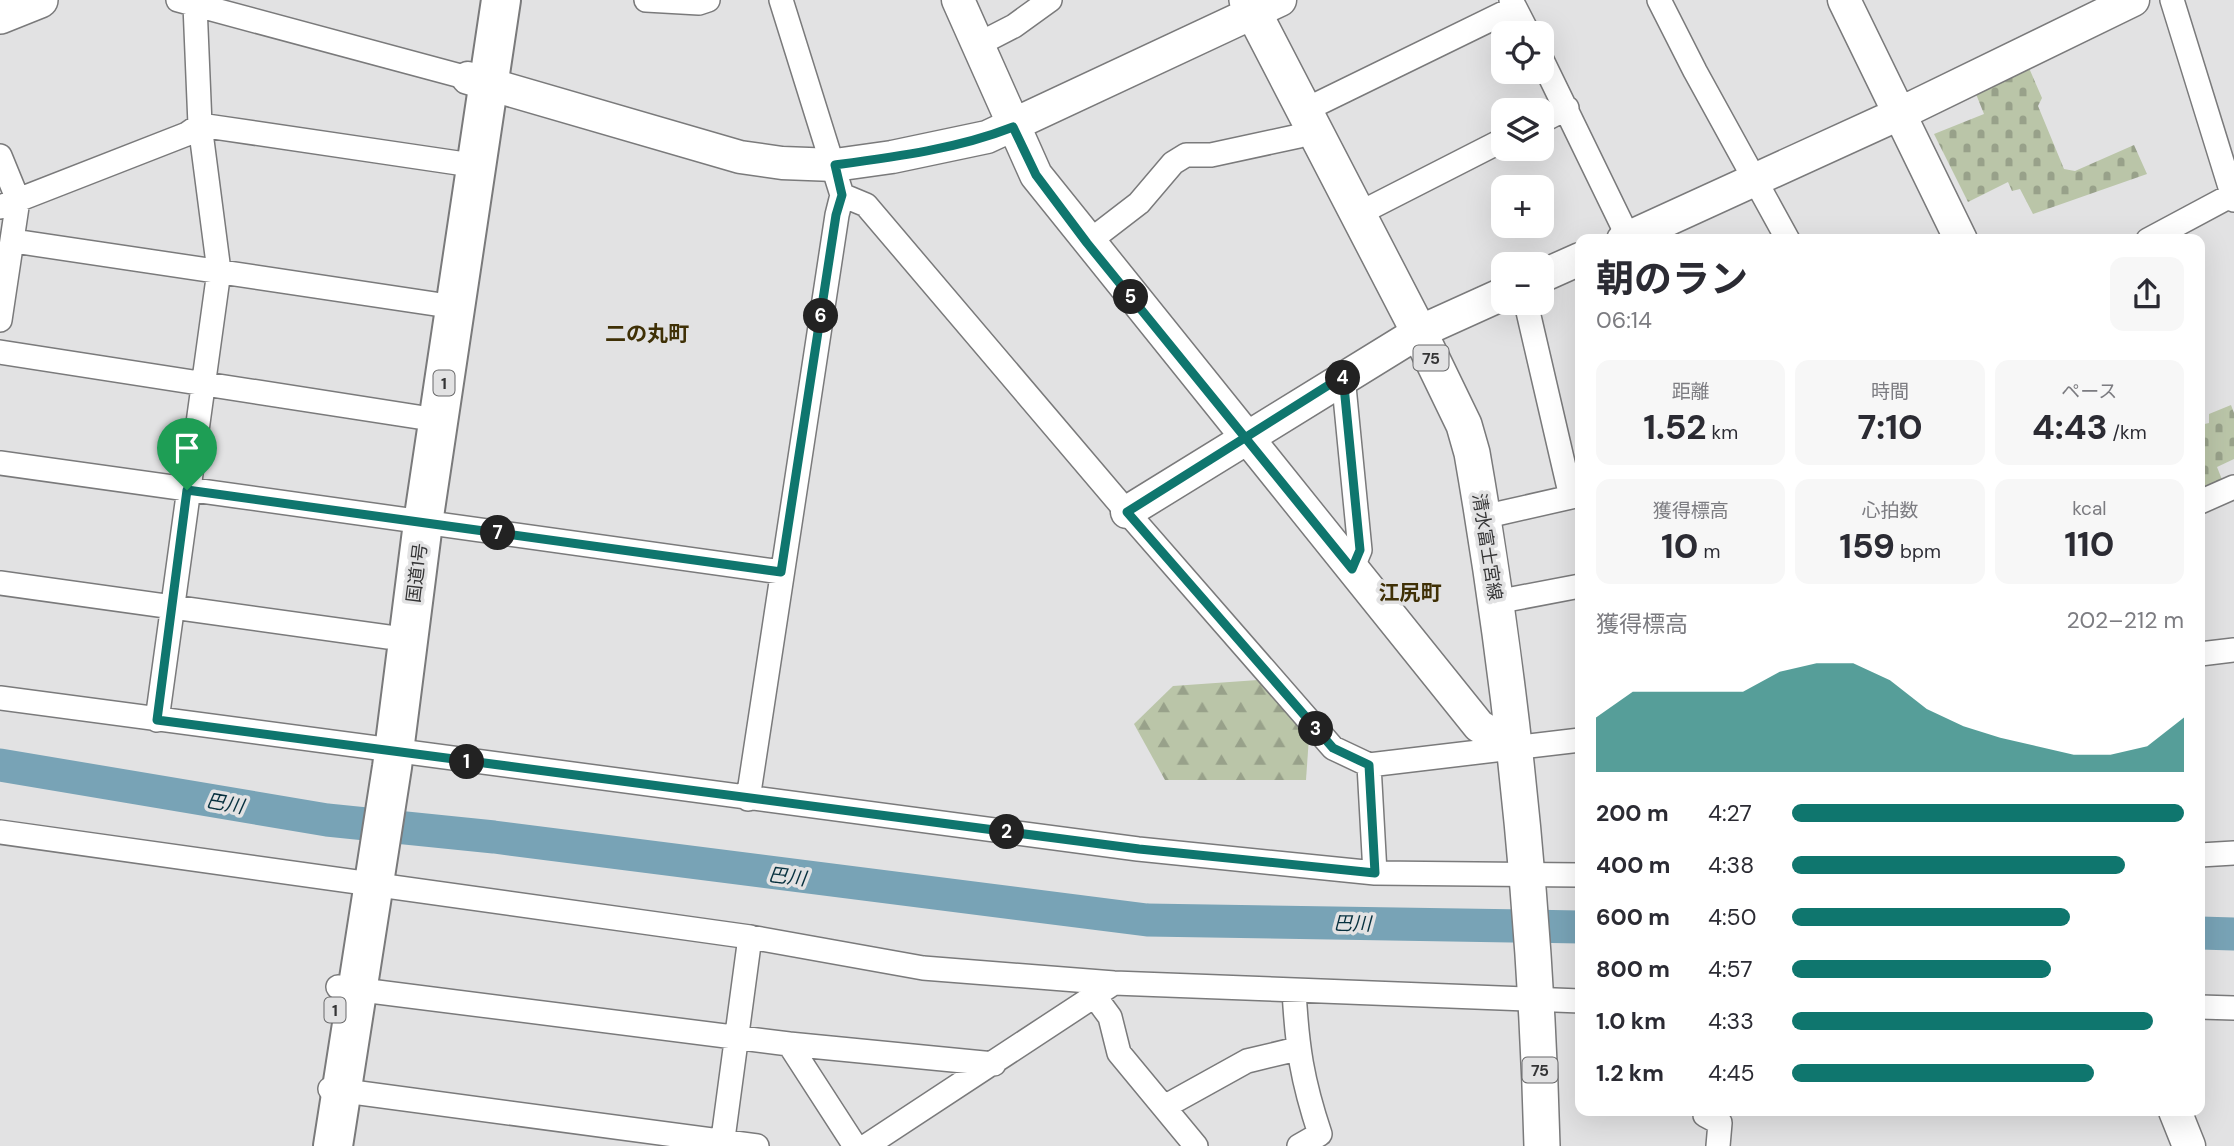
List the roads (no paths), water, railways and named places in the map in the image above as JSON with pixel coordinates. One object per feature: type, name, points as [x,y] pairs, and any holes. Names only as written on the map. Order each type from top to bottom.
[{"type":"highway","name":"国道1号","points":[[383,758],[388,637],[413,522],[478,165],[480,0]]},
{"type":"highway","name":"国道1号","points":[[333,1146],[332,1090],[383,758],[413,522],[418,417],[458,163],[501,0]]},
{"type":"highway","name":"国道1号","points":[[314,1146],[332,1090]]},
{"type":"main road","points":[[0,16],[40,0]]},
{"type":"main road","name":"清水富士宮線","points":[[1260,4],[1308,120],[1419,332],[1464,425],[1483,517],[1516,748],[1530,878],[1538,998],[1542,1146]]},
{"type":"street","points":[[646,0],[699,3],[708,0]]},
{"type":"street","points":[[748,799],[836,215],[842,195],[835,165],[780,0]]},
{"type":"street","points":[[958,0],[1036,175],[1087,243],[1479,726],[1516,748]]},
{"type":"street","points":[[977,45],[1014,26],[1050,0]]},
{"type":"street","points":[[1659,0],[1785,234]]},
{"type":"street","points":[[1844,0],[1958,234]]},
{"type":"street","points":[[1636,234],[1901,113],[2091,9],[2133,0]]},
{"type":"street","points":[[2160,234],[2233,196],[2172,0]]},
{"type":"street","points":[[157,720],[219,271],[186,2],[478,81],[740,157],[782,163],[835,165],[960,143],[1013,127],[1260,4]]},
{"type":"street","points":[[1087,243],[1139,203],[1173,163],[1186,155],[1211,155],[1299,136],[1308,120],[1513,4],[1522,21]]},
{"type":"street","points":[[1554,83],[1623,234]]},
{"type":"street","points":[[1554,115],[1567,108]]},
{"type":"street","points":[[9,204],[187,134],[201,125],[458,163]]},
{"type":"street","points":[[1358,214],[1491,146]]},
{"type":"street","points":[[0,156],[14,241],[0,320]]},
{"type":"street","points":[[842,195],[866,205],[1127,512],[1333,748],[1369,765],[1575,741]]},
{"type":"street","points":[[14,241],[435,303]]},
{"type":"street","points":[[1554,271],[1575,261]]},
{"type":"street","points":[[1127,512],[1343,376],[1419,332],[1491,299]]},
{"type":"street","points":[[1529,315],[1575,492]]},
{"type":"street","points":[[0,352],[418,417]]},
{"type":"street","points":[[1343,376],[1360,550],[1352,569]]},
{"type":"street","points":[[0,463],[781,572]]},
{"type":"street","points":[[2205,500],[2234,487]]},
{"type":"street","points":[[1483,517],[1575,496]]},
{"type":"street","points":[[0,583],[388,637]]},
{"type":"street","points":[[1496,602],[1575,587]]},
{"type":"street","points":[[2205,653],[2234,650]]},
{"type":"street","points":[[0,698],[157,720],[383,758],[748,799],[1139,849],[1375,873],[1530,878],[1575,875]]},
{"type":"street","points":[[1369,765],[1375,873]]},
{"type":"street","points":[[0,832],[364,880],[750,937],[923,968],[1114,983],[1575,1001]]},
{"type":"street","points":[[2205,855],[2234,853]]},
{"type":"street","points":[[722,1143],[750,937]]},
{"type":"street","points":[[866,1146],[1096,998],[1114,983]]},
{"type":"street","points":[[347,988],[738,1038],[993,1064]]},
{"type":"street","points":[[1294,990],[1297,1049],[1303,1083],[1320,1135],[1298,1146]]},
{"type":"street","points":[[1096,998],[1110,1017],[1119,1053],[1196,1146]]},
{"type":"street","points":[[2205,1007],[2234,1008]]},
{"type":"street","points":[[789,1044],[855,1146]]},
{"type":"street","points":[[1164,1107],[1247,1061],[1297,1049]]},
{"type":"street","points":[[332,1090],[757,1146]]},
{"type":"street","points":[[1706,1116],[1720,1123],[1718,1146]]},
{"type":"street","points":[[2177,1116],[2189,1146]]},
{"type":"waterway","name":"巴川","points":[[0,765],[327,820],[494,837],[1147,920],[1575,927]]},
{"type":"waterway","name":"巴川","points":[[2205,933],[2234,934]]},
{"type":"district","name":"二の丸町","points":[[647,334]]},
{"type":"district","name":"江尻町","points":[[1410,593]]}]
